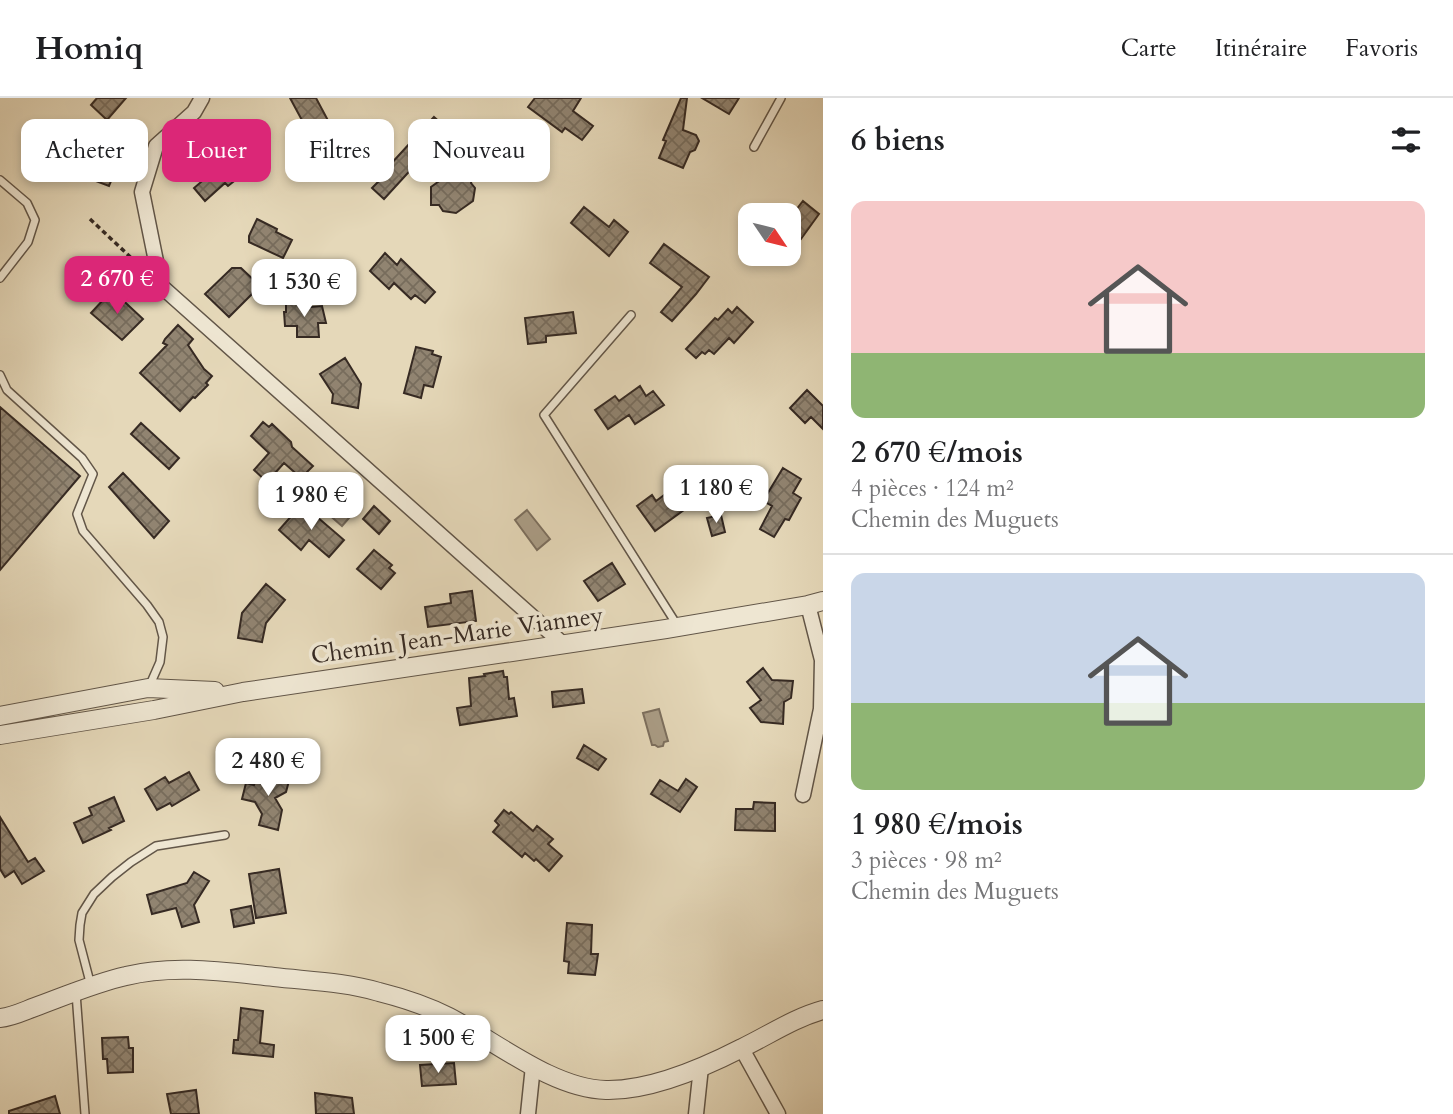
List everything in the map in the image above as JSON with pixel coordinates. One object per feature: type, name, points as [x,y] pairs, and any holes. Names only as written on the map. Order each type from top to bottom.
[{"type":"street","points":[[202,98],[194,112],[156,146],[142,192],[161,286],[563,644]]},
{"type":"street","points":[[803,795],[821,709],[822,660],[816,603]]},
{"type":"street","name":"Chemin Jean-Marie Vianney","points":[[0,735],[154,710],[243,692],[678,627],[816,603]]},
{"type":"street","name":"Chemin Jean-Marie Vianney","points":[[0,716],[148,688],[243,692]]},
{"type":"street","points":[[0,1018],[128,975],[167,970],[199,970],[334,983],[412,1001],[447,1016],[564,1082],[589,1089],[608,1090],[658,1082],[701,1067],[808,1014],[823,1010]]},
{"type":"street","points":[[742,1049],[778,1114]]},
{"type":"street","points":[[528,1114],[533,1066]]},
{"type":"street","points":[[696,1114],[701,1067]]},
{"type":"lane","points":[[754,147],[781,98]]},
{"type":"lane","points":[[0,180],[27,203],[35,220],[28,242],[0,278]]},
{"type":"lane","points":[[631,315],[544,415],[678,627]]},
{"type":"lane","points":[[0,375],[7,390],[82,458],[93,474],[77,514],[83,531],[159,622],[163,638],[160,662],[148,688]]},
{"type":"lane","points":[[85,1114],[84,989],[79,940],[82,913],[94,894],[131,862],[156,846],[225,835]]},
{"type":"path","points":[[90,219],[161,286]]},
{"type":"shaded area","points":[[332,491],[355,511],[342,526],[319,506]]},
{"type":"shaded area","points":[[527,510],[550,539],[537,550],[515,520]]},
{"type":"shaded area","points":[[659,709],[668,741],[658,747],[652,745],[643,713]]},
{"type":"building","points":[[97,98],[126,98],[108,119],[91,105]]},
{"type":"building","points":[[290,98],[316,98],[327,119],[301,119]]},
{"type":"building","points":[[535,98],[581,98],[573,111],[593,126],[582,140],[565,128],[562,132],[550,123],[550,119],[544,119],[528,107]]},
{"type":"building","points":[[681,98],[687,98],[683,130],[696,135],[699,141],[695,150],[690,152],[683,168],[659,158],[666,141],[663,140]]},
{"type":"building","points":[[702,98],[739,98],[729,114]]},
{"type":"building","points":[[408,145],[408,173],[384,199],[372,188],[378,182],[394,182],[394,161]]},
{"type":"building","points":[[201,182],[233,182],[228,186],[225,183],[205,201],[194,188]]},
{"type":"building","points":[[438,182],[471,182],[475,188],[473,201],[456,213],[443,211],[439,205],[431,205],[431,187]]},
{"type":"building","points":[[803,201],[819,214],[802,238],[802,203]]},
{"type":"building","points":[[584,207],[609,227],[614,220],[628,232],[609,256],[571,223]]},
{"type":"building","points":[[257,219],[292,240],[283,258],[249,242]]},
{"type":"building","points":[[664,244],[709,277],[672,321],[661,312],[682,287],[650,263]]},
{"type":"building","points":[[385,253],[397,265],[401,259],[435,292],[425,303],[415,295],[411,299],[394,283],[389,289],[370,271]]},
{"type":"building","points":[[232,268],[241,268],[260,286],[229,317],[205,294]]},
{"type":"building","points":[[114,292],[143,319],[122,340],[91,313]]},
{"type":"building","points":[[300,301],[300,308],[322,306],[326,323],[318,323],[319,337],[297,337],[297,326],[285,326],[286,302]]},
{"type":"building","points":[[737,307],[753,322],[734,343],[729,338],[714,354],[709,350],[696,358],[686,349],[715,318],[718,320],[728,309],[732,313]]},
{"type":"building","points":[[573,312],[576,333],[546,336],[546,342],[528,344],[525,318]]},
{"type":"building","points":[[178,325],[193,339],[188,345],[212,376],[206,383],[208,385],[180,411],[140,373],[167,345],[163,343],[165,339]]},
{"type":"building","points":[[416,347],[433,351],[432,354],[441,357],[433,387],[424,385],[421,398],[404,393]]},
{"type":"building","points":[[345,358],[361,384],[358,408],[332,403],[333,394],[320,374]]},
{"type":"building","points":[[640,386],[646,396],[653,391],[664,405],[635,424],[629,415],[608,429],[595,410],[615,396],[619,401]]},
{"type":"building","points":[[807,390],[823,406],[823,429],[811,417],[805,423],[790,408]]},
{"type":"building","points":[[0,407],[80,476],[0,570]]},
{"type":"building","points":[[263,422],[269,427],[272,424],[313,466],[301,478],[284,463],[267,482],[254,470],[269,453],[251,436]]},
{"type":"building","points":[[141,423],[179,458],[169,469],[131,434]]},
{"type":"building","points":[[783,468],[801,479],[793,493],[801,498],[789,520],[785,519],[774,537],[760,529],[772,506],[763,501]]},
{"type":"building","points":[[123,473],[169,521],[154,538],[109,487]]},
{"type":"building","points":[[688,482],[699,499],[655,531],[637,506],[652,495],[656,501],[667,493],[669,496]]},
{"type":"building","points":[[302,504],[344,540],[329,557],[309,540],[301,550],[279,530]]},
{"type":"building","points":[[374,506],[390,521],[379,534],[363,519]]},
{"type":"building","points":[[721,515],[725,532],[712,536],[707,518]]},
{"type":"building","points":[[374,550],[392,565],[389,568],[395,573],[381,589],[357,569]]},
{"type":"building","points":[[612,563],[625,584],[598,601],[584,581]]},
{"type":"building","points":[[266,584],[285,600],[266,623],[262,642],[238,638],[242,613]]},
{"type":"building","points":[[472,591],[476,621],[428,627],[425,607],[451,603],[450,594]]},
{"type":"building","points":[[763,668],[772,680],[793,681],[791,698],[784,702],[783,724],[761,722],[750,708],[761,700],[747,682]]},
{"type":"building","points":[[503,671],[504,677],[507,677],[509,699],[514,698],[517,716],[460,725],[457,708],[471,706],[469,678]]},
{"type":"building","points":[[582,689],[584,703],[553,707],[552,692]]},
{"type":"building","points":[[584,745],[606,759],[598,770],[577,758]]},
{"type":"building","points":[[267,771],[290,777],[286,792],[275,798],[282,810],[278,830],[259,825],[262,814],[255,802],[242,799],[246,783],[264,784]]},
{"type":"building","points":[[189,772],[199,790],[172,806],[170,803],[157,810],[145,789],[165,777],[169,783]]},
{"type":"building","points":[[686,779],[697,787],[680,812],[651,794],[660,780],[678,791]]},
{"type":"building","points":[[114,797],[124,821],[83,843],[74,823],[92,815],[89,808]]},
{"type":"building","points":[[754,802],[775,803],[775,831],[735,830],[736,809],[753,809]]},
{"type":"building","points":[[504,810],[509,814],[511,812],[533,831],[537,826],[553,839],[548,844],[562,856],[549,871],[525,853],[522,857],[493,832],[499,825],[495,821]]},
{"type":"building","points":[[0,817],[28,862],[35,858],[44,871],[22,884],[14,871],[5,877],[0,869]]},
{"type":"building","points":[[279,869],[286,913],[256,918],[249,874]]},
{"type":"building","points":[[194,872],[209,881],[194,905],[199,922],[182,927],[176,908],[152,914],[147,895],[187,883]]},
{"type":"building","points":[[251,906],[254,923],[234,927],[231,910]]},
{"type":"building","points":[[567,923],[592,925],[591,954],[598,954],[595,975],[568,973],[569,962],[564,961]]},
{"type":"building","points":[[241,1008],[263,1011],[260,1043],[274,1045],[273,1057],[233,1053],[234,1040],[238,1040]]},
{"type":"building","points":[[128,1037],[129,1048],[133,1048],[133,1072],[108,1073],[107,1059],[103,1059],[102,1038]]},
{"type":"building","points":[[454,1063],[456,1084],[422,1086],[420,1065]]},
{"type":"building","points":[[196,1090],[199,1114],[171,1114],[167,1094]]},
{"type":"building","points":[[315,1093],[352,1098],[354,1114],[316,1114]]},
{"type":"building","points":[[55,1096],[60,1114],[9,1114],[9,1111]]}]
